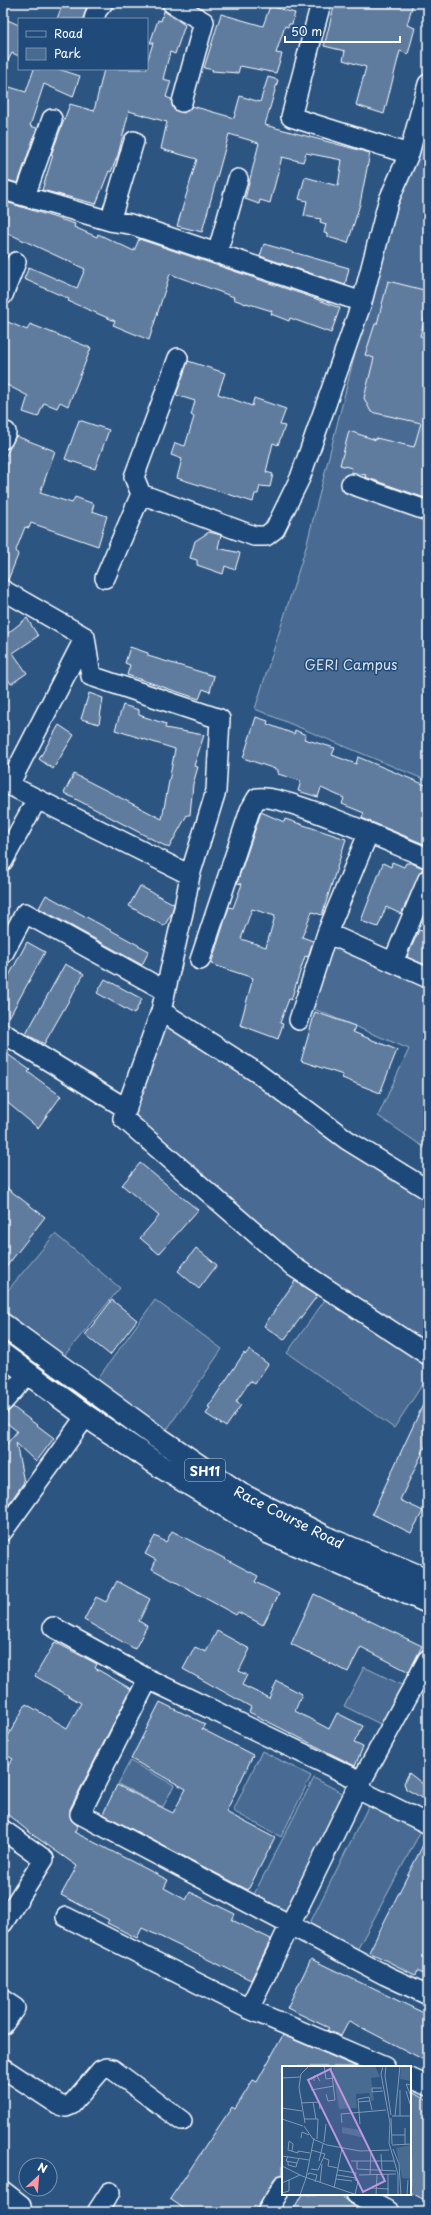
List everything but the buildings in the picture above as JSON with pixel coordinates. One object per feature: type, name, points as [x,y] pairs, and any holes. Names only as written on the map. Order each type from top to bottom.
[{"type":"main road","name":"Race Course Road","points":[[3,1325],[24,1342],[157,1437],[240,1494],[331,1540],[428,1580]]},
{"type":"main road","name":"Race Course Road","points":[[5,1361],[28,1374],[86,1416],[163,1468],[270,1533],[428,1602]]},
{"type":"street","points":[[94,18],[97,10],[103,3]]},
{"type":"street","points":[[172,3],[204,22],[182,102]]},
{"type":"street","points":[[321,3],[291,116],[409,154]]},
{"type":"street","points":[[141,494],[254,536],[266,536],[275,530],[300,478],[362,302],[388,202],[409,154],[428,84]]},
{"type":"street","points":[[25,196],[52,119]]},
{"type":"street","points":[[110,221],[134,141]]},
{"type":"street","points":[[217,254],[238,179]]},
{"type":"street","points":[[3,190],[110,221],[130,224],[362,302]]},
{"type":"street","points":[[3,295],[16,262]]},
{"type":"street","points":[[105,578],[141,494],[134,477],[178,358]]},
{"type":"street","points":[[3,431],[6,432],[3,439]]},
{"type":"street","points":[[351,484],[428,511]]},
{"type":"street","points":[[3,590],[85,637]]},
{"type":"street","points":[[85,637],[6,784],[190,875]]},
{"type":"street","points":[[85,637],[91,676],[220,719],[216,791],[190,875],[184,908],[160,1011],[123,1118],[294,1267],[428,1355]]},
{"type":"street","points":[[200,960],[250,810],[258,798],[265,796],[303,807],[428,858]]},
{"type":"street","points":[[3,861],[37,799]]},
{"type":"street","points":[[299,1020],[327,933],[368,834]]},
{"type":"street","points":[[393,962],[428,879]]},
{"type":"street","points":[[3,954],[25,913],[164,990]]},
{"type":"street","points":[[327,933],[428,978]]},
{"type":"street","points":[[160,1011],[256,1072],[348,1140],[428,1190]]},
{"type":"street","points":[[3,1033],[127,1109]]},
{"type":"street","points":[[5,1361],[24,1342]]},
{"type":"street","points":[[3,1402],[28,1374]]},
{"type":"street","points":[[3,1531],[86,1416]]},
{"type":"street","points":[[53,1627],[148,1679],[359,1785],[428,1824]]},
{"type":"street","points":[[249,2009],[359,1785],[428,1659]]},
{"type":"street","points":[[148,1679],[80,1814],[291,1924],[385,1975],[428,1995]]},
{"type":"street","points":[[3,1830],[44,1859],[3,1923]]},
{"type":"street","points":[[66,1917],[354,2061],[379,2066]]},
{"type":"street","points":[[3,2000],[15,2008],[3,2025]]},
{"type":"street","points":[[3,2068],[59,2105],[66,2106],[71,2105],[101,2070],[107,2068],[112,2069],[182,2120]]},
{"type":"street","points":[[411,2078],[428,2086]]},
{"type":"street","points":[[267,2212],[282,2187]]},
{"type":"street","points":[[3,2191],[21,2204]]},
{"type":"street","points":[[97,2212],[110,2192]]},
{"type":"street","points":[[358,2195],[390,2212]]},
{"type":"green space","name":"GERI Campus","points":[[428,106],[428,781],[255,709],[306,547],[360,334]]},
{"type":"green space","points":[[331,941],[428,984],[428,1150],[378,1116],[409,1049],[309,1007]]},
{"type":"green space","points":[[164,1020],[428,1195],[428,1350],[293,1262],[128,1118]]},
{"type":"green space","points":[[55,1234],[120,1288],[64,1356],[3,1309],[3,1296]]},
{"type":"green space","points":[[327,1297],[428,1364],[428,1376],[394,1428],[287,1353]]},
{"type":"green space","points":[[155,1300],[222,1349],[164,1434],[96,1381]]},
{"type":"green space","points":[[364,1667],[404,1686],[384,1726],[344,1706]]},
{"type":"green space","points":[[262,1751],[311,1776],[281,1837],[233,1811]]},
{"type":"green space","points":[[130,1761],[174,1785],[163,1807],[118,1784]]},
{"type":"green space","points":[[314,1778],[350,1797],[291,1919],[252,1898]]},
{"type":"green space","points":[[369,1805],[421,1831],[356,1952],[308,1927]]}]
